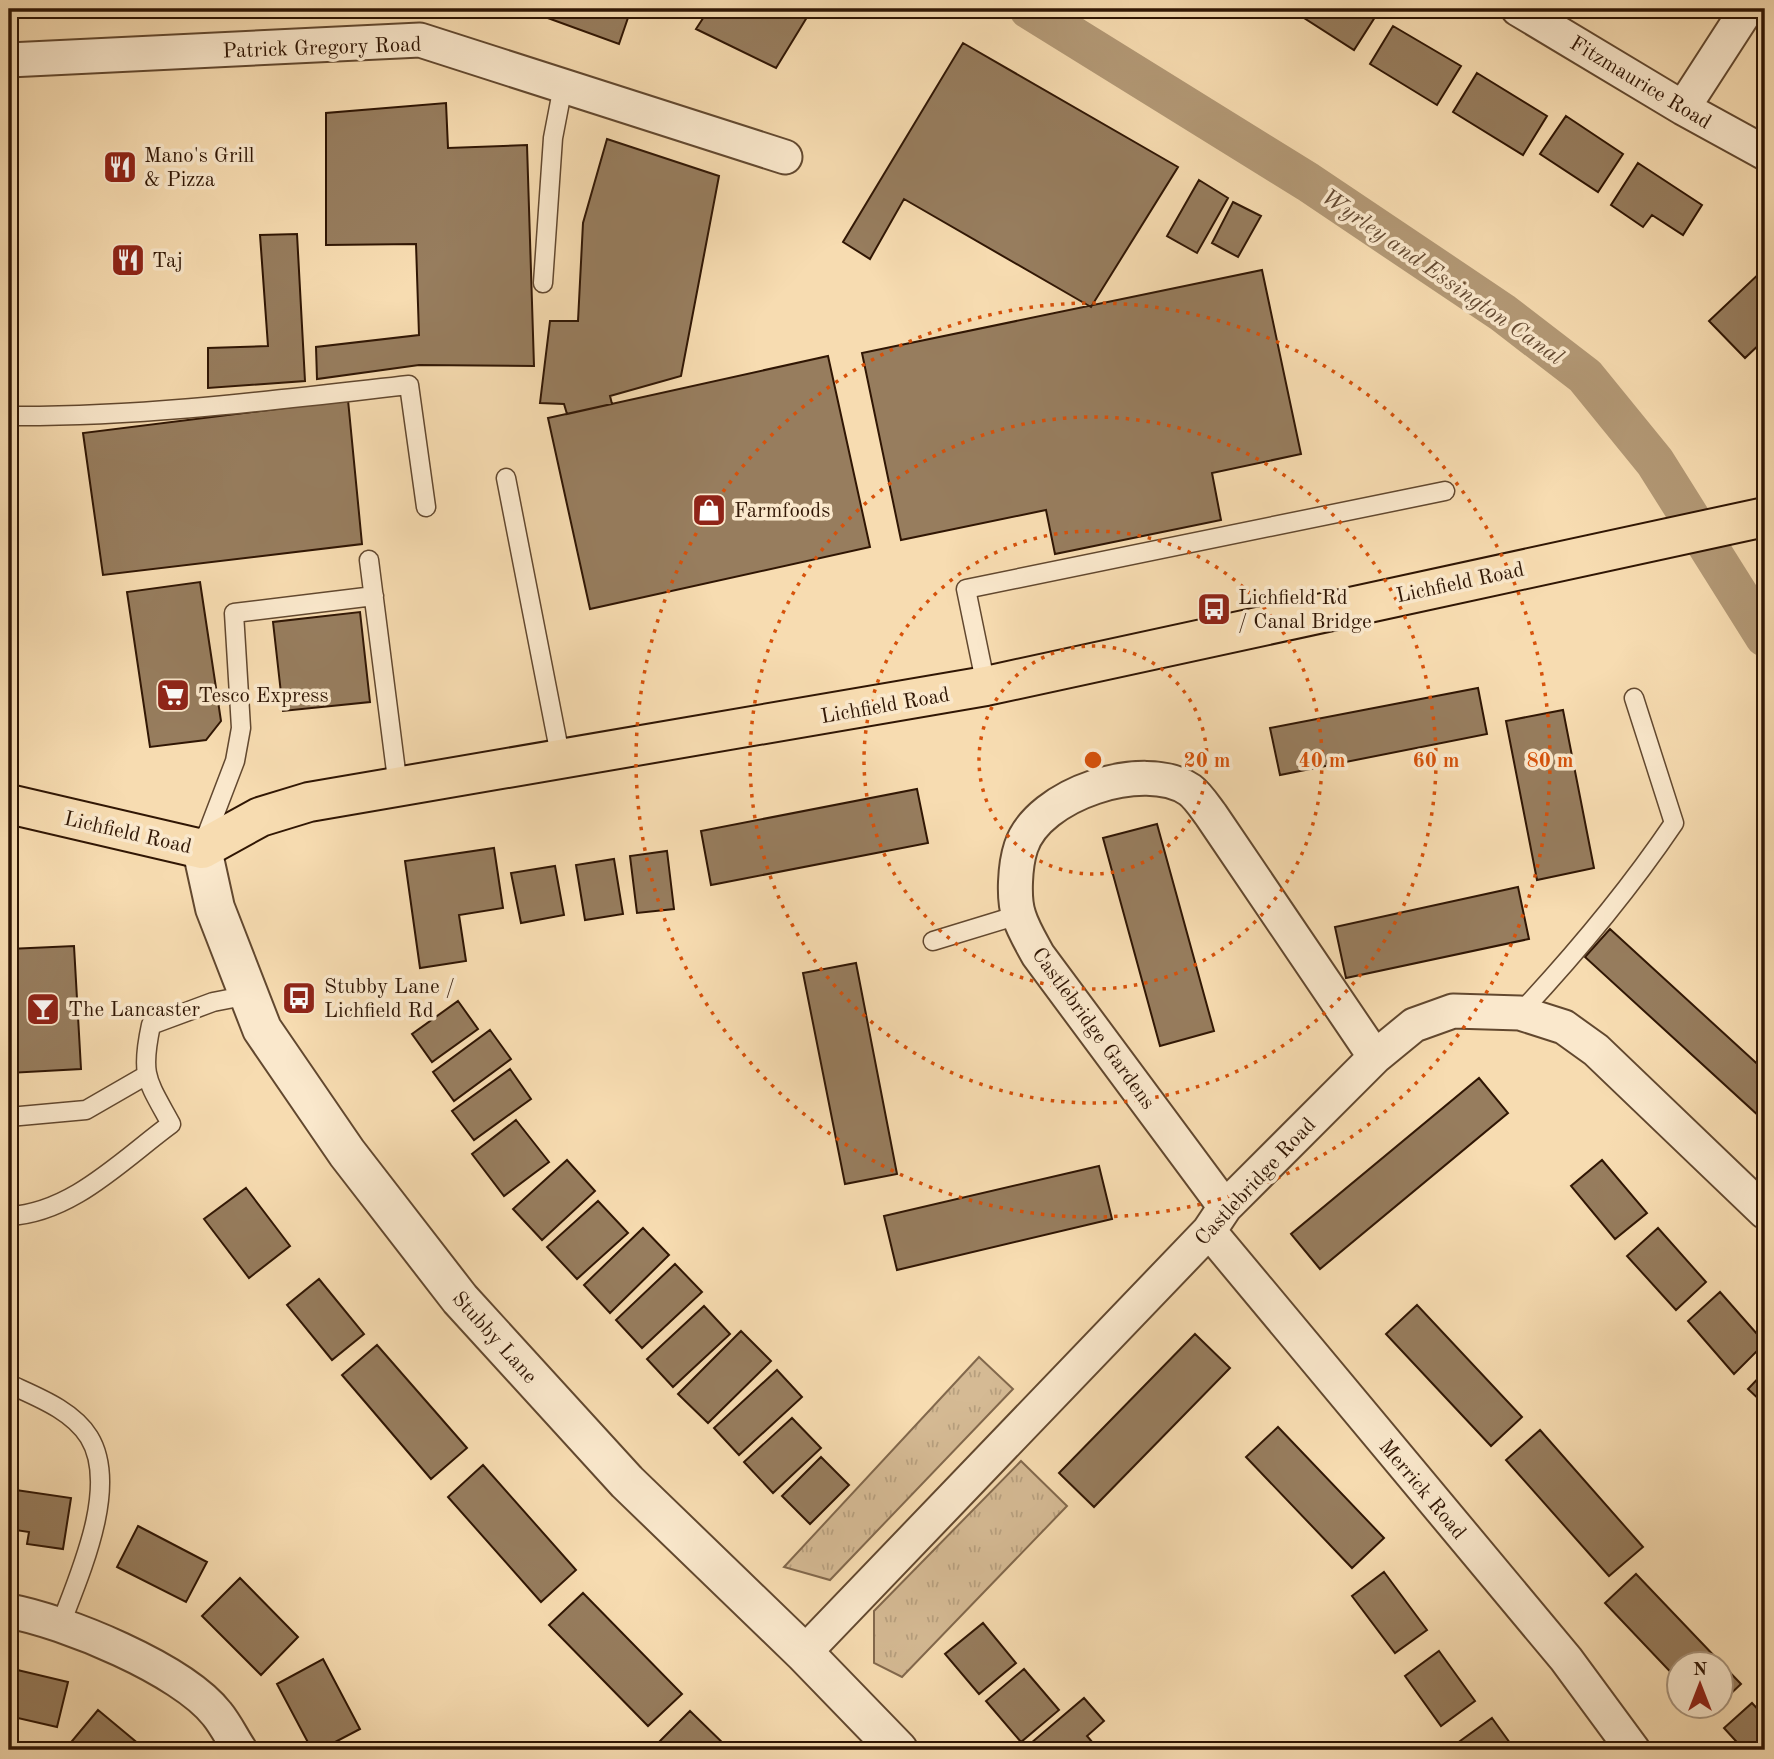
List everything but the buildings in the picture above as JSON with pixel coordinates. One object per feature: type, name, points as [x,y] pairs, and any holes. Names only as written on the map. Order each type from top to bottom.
[{"type":"main road","name":"Lichfield Road","points":[[9,804],[202,849],[260,817],[309,802],[986,686],[1765,517]]},
{"type":"street","name":"Fitzmaurice Road","points":[[1518,9],[1683,108],[1765,153]]},
{"type":"street","points":[[1683,108],[1747,9]]},
{"type":"street","name":"Patrick Gregory Road","points":[[9,60],[421,40],[785,157]]},
{"type":"street","name":"Castlebridge Gardens","points":[[1217,1219],[1038,955],[1018,915],[1017,873],[1021,847],[1037,819],[1062,800],[1105,784],[1162,779],[1191,791],[1211,815],[1375,1056]]},
{"type":"street","name":"Stubby Lane","points":[[202,849],[215,908],[262,1028],[347,1153],[460,1300],[627,1482],[804,1653],[898,1750]]},
{"type":"street","name":"Castlebridge Road","points":[[804,1653],[1375,1056],[1414,1025],[1452,1011],[1520,1013],[1564,1027],[1596,1049],[1765,1212]]},
{"type":"street","name":"Merrick Road","points":[[1217,1219],[1566,1659],[1633,1750]]},
{"type":"street","points":[[9,1611],[60,1626],[159,1666],[216,1712],[240,1750]]},
{"type":"lane","points":[[543,283],[553,138],[562,86]]},
{"type":"lane","points":[[9,416],[79,417],[178,410],[409,385],[426,507]]},
{"type":"lane","points":[[506,478],[561,760]]},
{"type":"lane","points":[[986,686],[966,589],[1445,491]]},
{"type":"lane","points":[[369,560],[398,787]]},
{"type":"lane","points":[[202,849],[235,761],[241,728],[234,613],[374,596]]},
{"type":"lane","points":[[1520,1013],[1584,945],[1635,880],[1674,822],[1634,698]]},
{"type":"lane","points":[[933,941],[1018,915]]},
{"type":"lane","points":[[9,1216],[32,1215],[67,1202],[171,1124],[145,1076],[145,1051],[151,1025],[213,1002],[249,995]]},
{"type":"lane","points":[[9,1117],[86,1110],[145,1076]]},
{"type":"lane","points":[[9,1384],[71,1416],[89,1437],[96,1455],[99,1482],[93,1532],[60,1626]]},
{"type":"green space","points":[[979,1357],[1013,1389],[830,1580],[784,1567]]},
{"type":"green space","points":[[1021,1461],[1067,1506],[902,1677],[874,1663],[874,1611]]},
{"type":"waterway","name":"Wyrley and Essington Canal","points":[[1029,9],[1308,182],[1503,313],[1585,376],[1655,462],[1765,637]]},
{"type":"place","name":"Mano's Grill & Pizza","points":[[120,167]]},
{"type":"place","name":"Taj","points":[[128,260]]},
{"type":"place","name":"Farmfoods","points":[[709,510]]},
{"type":"place","name":"Lichfield Rd / Canal Bridge","points":[[1214,609]]},
{"type":"place","name":"Tesco Express","points":[[173,695]]},
{"type":"place","name":"Stubby Lane / Lichfield Rd","points":[[299,998]]},
{"type":"place","name":"The Lancaster","points":[[43,1009]]}]
